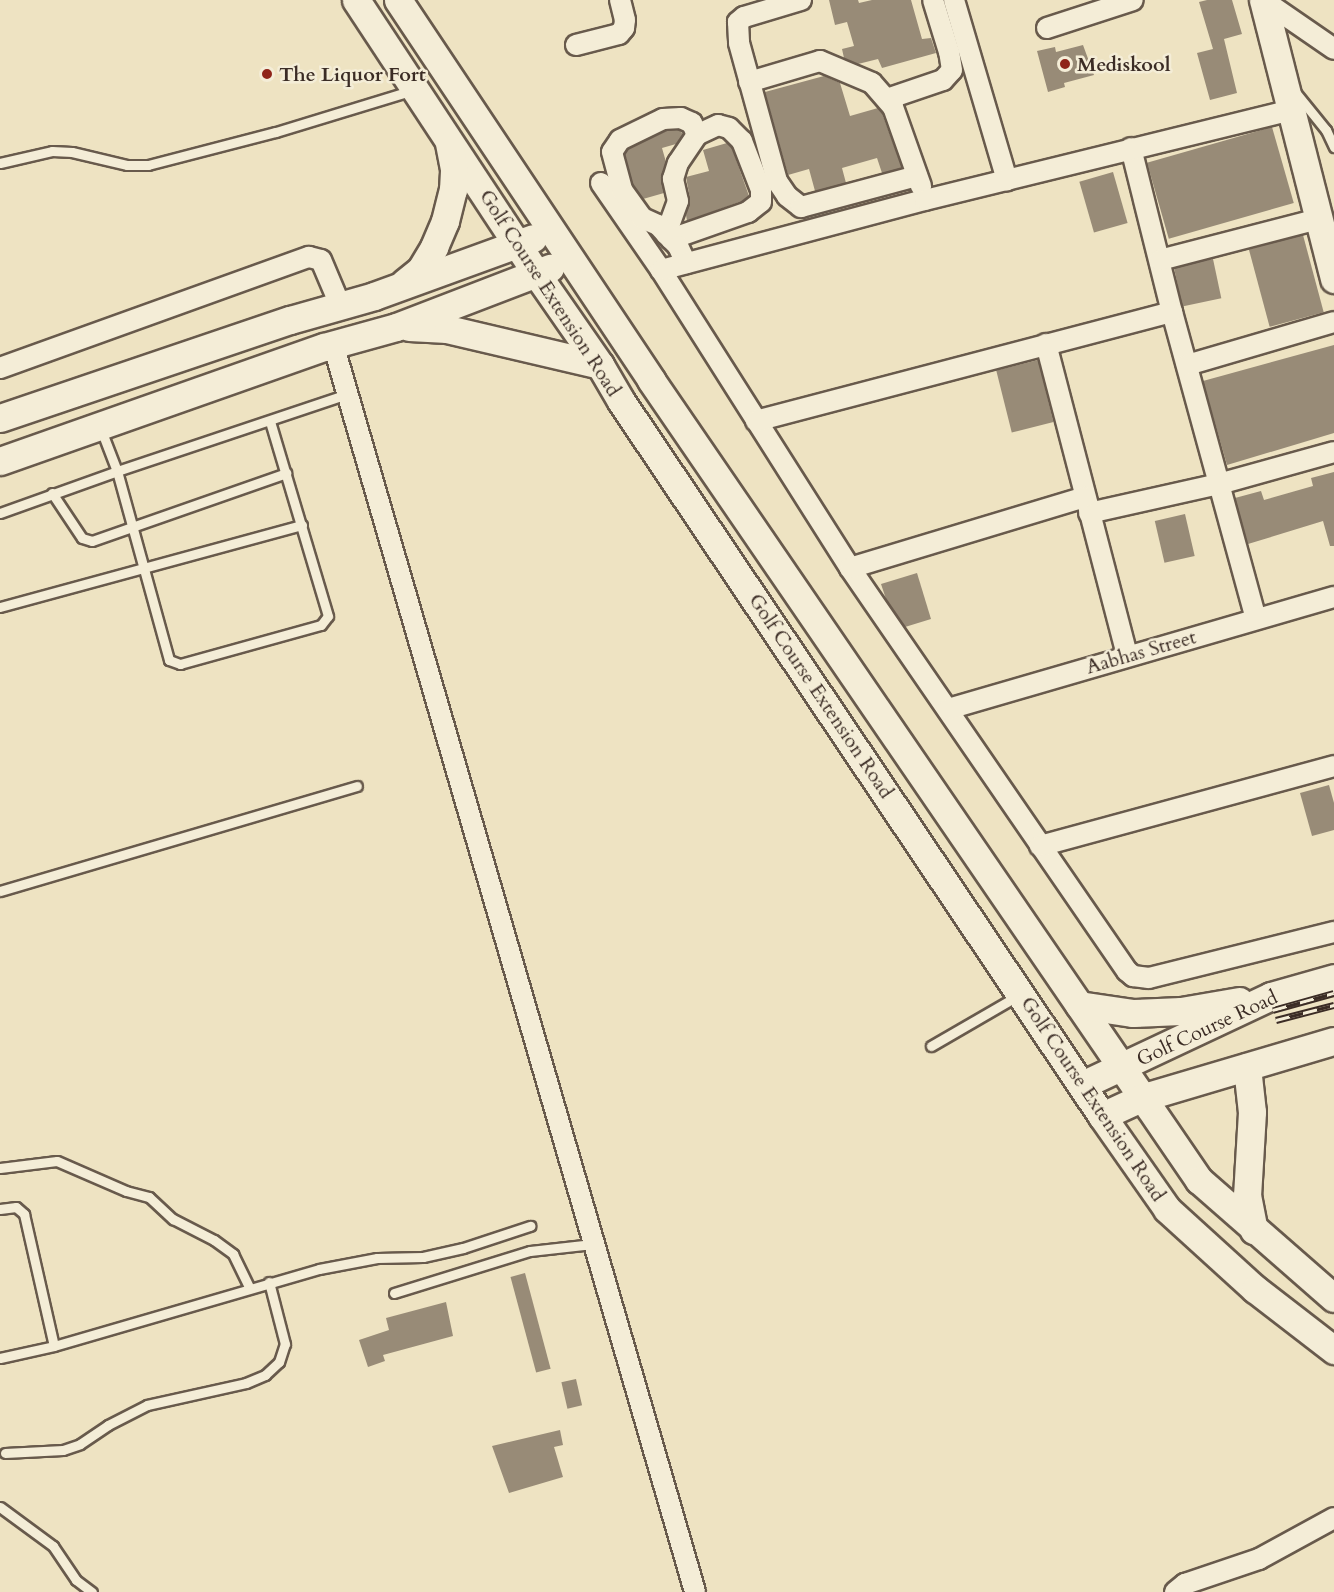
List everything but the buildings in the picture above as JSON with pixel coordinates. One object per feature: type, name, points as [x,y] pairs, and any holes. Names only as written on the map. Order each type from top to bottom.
[{"type":"main road","name":"Golf Course Extension Road","points":[[356,0],[536,273],[600,365],[634,420],[1102,1116],[1167,1209],[1255,1289],[1334,1350]]},
{"type":"main road","name":"Golf Course Extension Road","points":[[398,0],[571,260],[1199,1180],[1334,1298]]},
{"type":"main road","points":[[1263,0],[1334,279]]},
{"type":"main road","points":[[398,287],[421,269],[445,221],[453,190],[453,169],[447,137]]},
{"type":"main road","points":[[0,418],[398,287],[518,245],[551,230]]},
{"type":"main road","points":[[0,461],[333,344],[396,327],[571,260]]},
{"type":"main road","points":[[396,327],[447,329],[600,365]]},
{"type":"main road","points":[[182,357],[194,393]]},
{"type":"main road","name":"Golf Course Road","points":[[1082,1085],[1271,996],[1334,978]]},
{"type":"main road","points":[[1079,1005],[1133,1013],[1181,1011],[1271,996]]},
{"type":"main road","name":"Golf Course Road","points":[[1102,1116],[1141,1098],[1334,1041]]},
{"type":"main road","points":[[1247,1068],[1252,1112],[1247,1195],[1254,1230]]},
{"type":"street","points":[[576,45],[619,34],[624,28],[625,20],[620,0]]},
{"type":"street","points":[[801,0],[744,17],[738,22],[739,43],[777,181],[788,196],[801,207],[917,176]]},
{"type":"street","points":[[887,99],[943,80],[952,70],[950,52],[933,0]]},
{"type":"street","points":[[954,0],[1007,180]]},
{"type":"street","points":[[1047,28],[1133,0]]},
{"type":"street","points":[[1263,0],[1334,49]]},
{"type":"street","points":[[749,82],[820,61],[865,79],[893,107],[925,200]]},
{"type":"street","points":[[661,270],[925,200],[1292,110]]},
{"type":"street","points":[[686,263],[669,236],[658,225],[642,218],[622,190],[612,152],[620,140],[663,119],[681,118],[692,123],[697,135]]},
{"type":"street","points":[[718,125],[729,128],[742,141],[761,190],[761,202],[748,212],[669,236],[678,201],[673,178],[678,163],[697,135],[718,125]]},
{"type":"street","points":[[1131,148],[1172,312],[1256,619]]},
{"type":"street","points":[[601,183],[661,270],[850,568],[1127,971],[1140,978],[1224,961],[1334,932]]},
{"type":"street","points":[[1160,260],[1319,219]]},
{"type":"street","points":[[0,368],[309,256],[321,260],[340,305]]},
{"type":"street","points":[[756,421],[1172,312]]},
{"type":"street","points":[[1187,365],[1334,322]]},
{"type":"street","points":[[333,344],[695,1592]]},
{"type":"street","points":[[1046,344],[1127,656]]},
{"type":"street","points":[[850,568],[1087,505],[1219,484],[1334,453]]},
{"type":"street","name":"Aabhas Street","points":[[948,709],[1334,597]]},
{"type":"street","points":[[1040,846],[1334,766]]},
{"type":"street","points":[[1175,1592],[1185,1584],[1266,1555],[1334,1518]]},
{"type":"lane","points":[[1283,78],[1326,130],[1334,147]]},
{"type":"lane","points":[[0,163],[52,151],[72,152],[127,165],[148,165],[276,132],[415,89]]},
{"type":"lane","points":[[0,513],[347,394]]},
{"type":"lane","points":[[100,427],[117,471],[143,569],[172,663],[180,664],[321,625],[328,616],[270,421]]},
{"type":"lane","points":[[52,494],[87,541],[286,473]]},
{"type":"lane","points":[[1,603],[143,569],[302,525]]},
{"type":"lane","points":[[0,891],[357,786]]},
{"type":"lane","points":[[931,1046],[1021,993]]},
{"type":"lane","points":[[0,1168],[57,1161],[126,1191],[149,1197],[173,1219],[214,1240],[233,1254],[249,1287]]},
{"type":"lane","points":[[0,1209],[16,1207],[24,1214],[54,1346]]},
{"type":"lane","points":[[0,1358],[54,1346],[269,1282],[365,1260],[433,1255],[463,1248],[530,1226]]},
{"type":"lane","points":[[394,1293],[530,1251],[593,1244]]},
{"type":"lane","points":[[4,1453],[63,1450],[80,1444],[108,1425],[147,1405],[246,1383],[265,1375],[279,1362],[285,1344],[269,1282]]},
{"type":"lane","points":[[0,1507],[53,1546],[76,1580],[92,1592]]},
{"type":"railway","points":[[1273,1010],[1334,993]]},
{"type":"railway","points":[[1276,1020],[1334,1005]]},
{"type":"place","name":"Mediskool","points":[[1065,64]]},
{"type":"place","name":"The Liquor Fort","points":[[267,74]]}]
